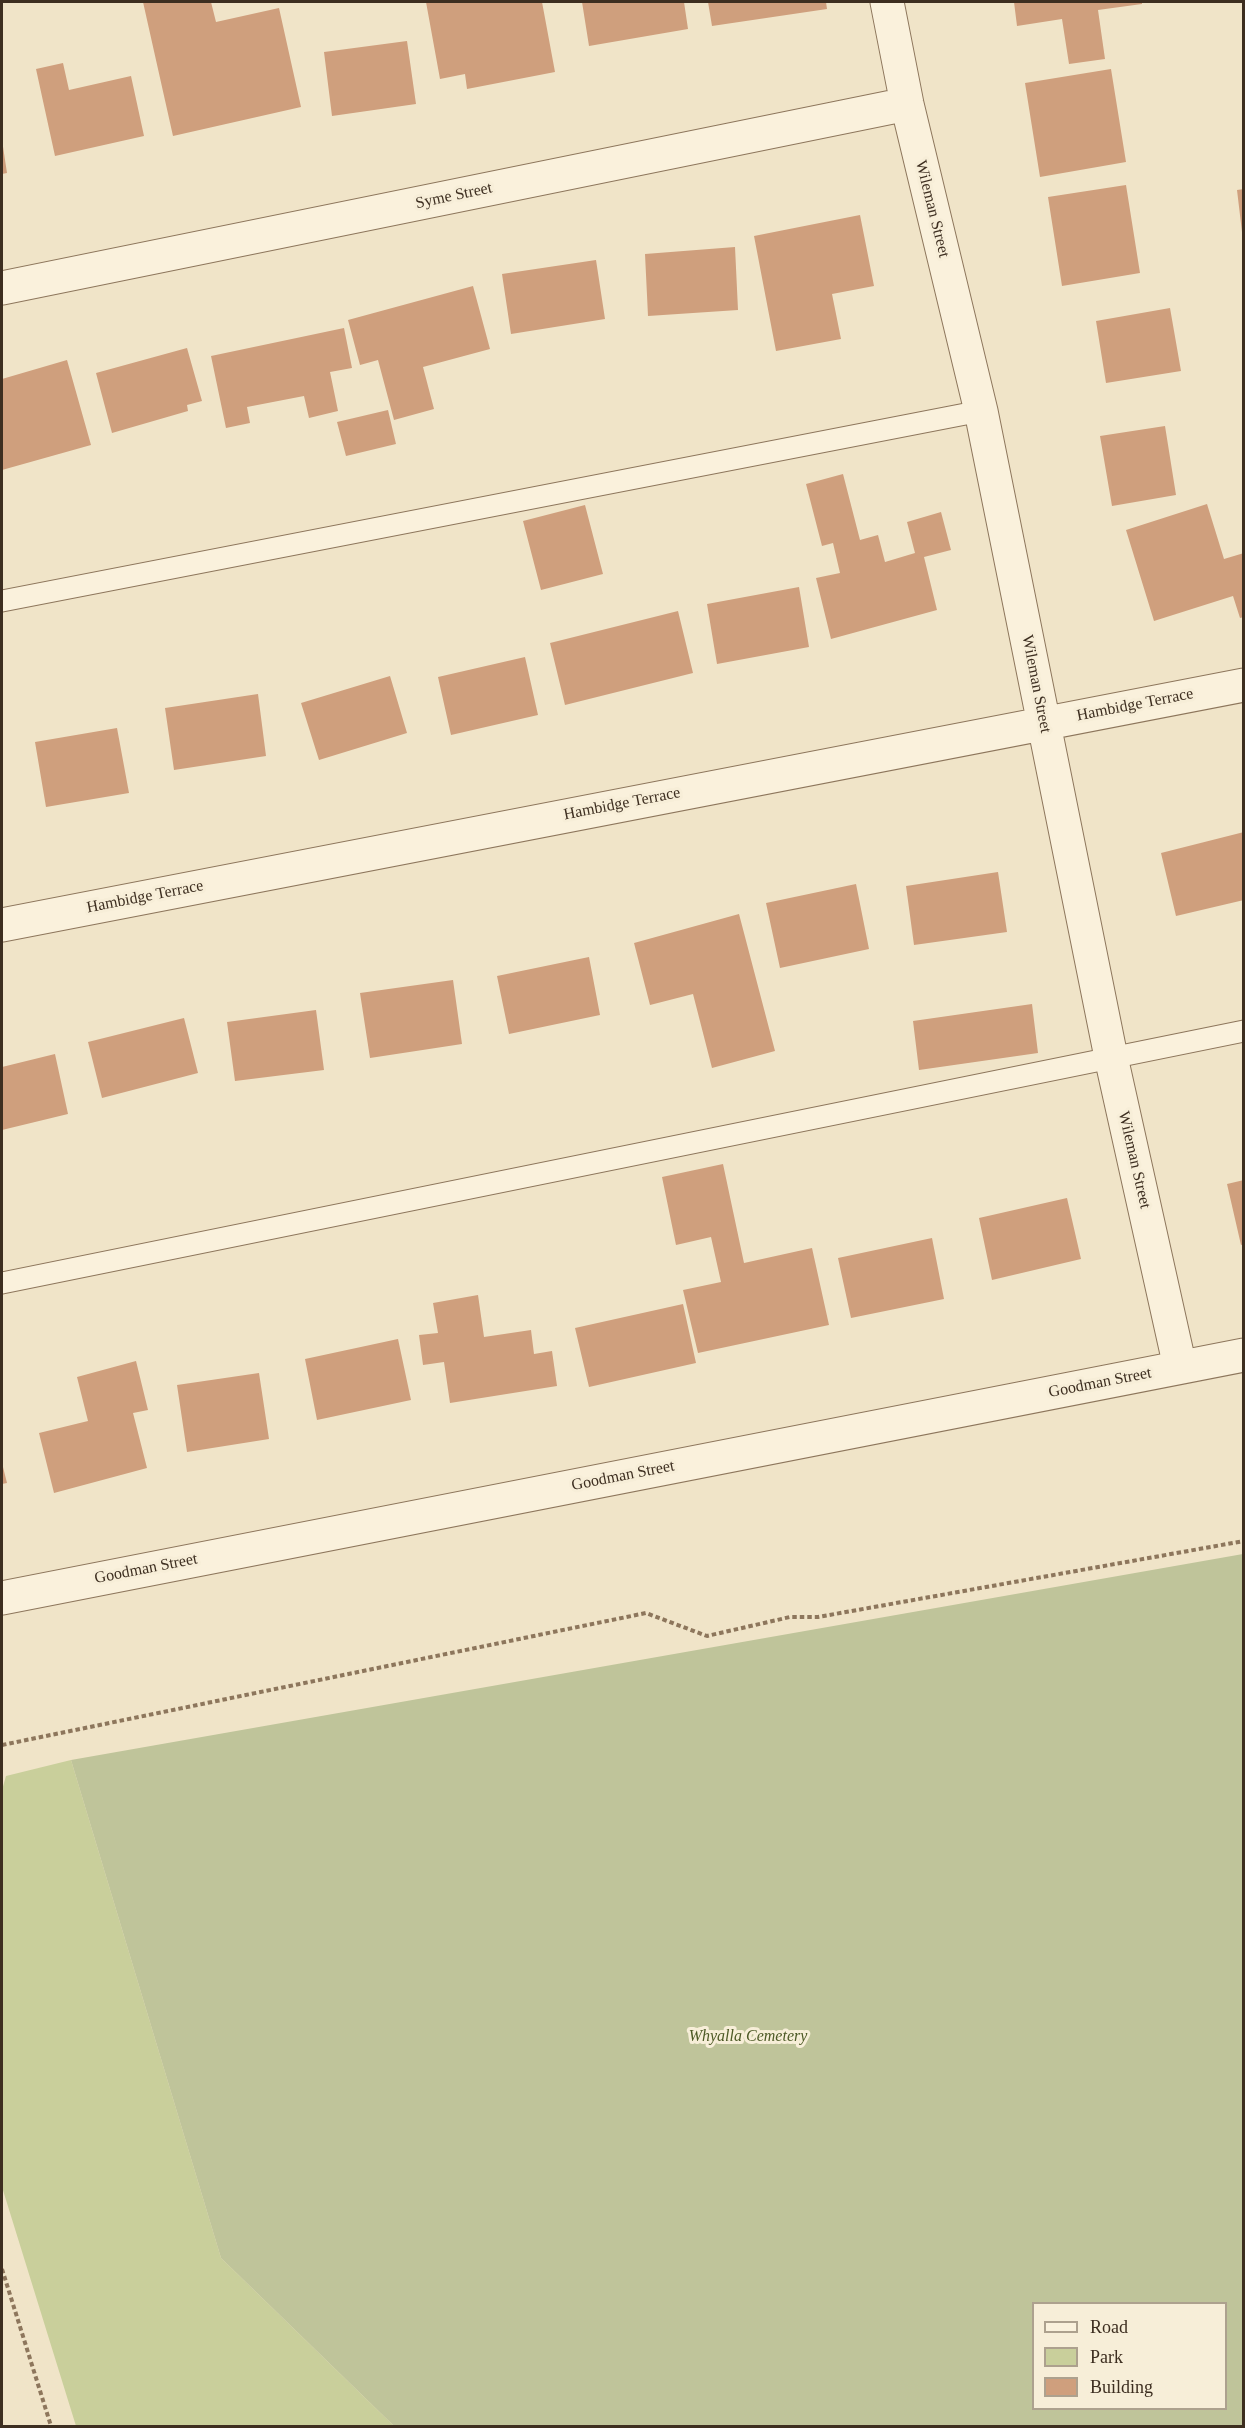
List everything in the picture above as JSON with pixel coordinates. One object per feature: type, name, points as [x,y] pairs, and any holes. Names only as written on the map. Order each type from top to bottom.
[{"type":"street","name":"Wileman Street","points":[[887,2],[907,104],[981,411],[1111,1057],[1180,1367]]},
{"type":"street","name":"Syme Street","points":[[2,288],[907,104]]},
{"type":"street","name":"Hambidge Terrace","points":[[2,925],[1244,685]]},
{"type":"street","name":"Goodman Street","points":[[2,1598],[1244,1354]]},
{"type":"lane","points":[[2,601],[981,411]]},
{"type":"lane","points":[[2,1283],[1244,1031]]},
{"type":"path","points":[[2,1745],[646,1613],[707,1636],[790,1617],[818,1617],[1244,1541]]},
{"type":"path","points":[[2,2269],[51,2427]]},
{"type":"green space","name":"Whyalla Cemetery","points":[[1243,1554],[1243,2426],[394,2426],[221,2258],[71,1760]]},
{"type":"green space","points":[[71,1760],[221,2258],[394,2426],[76,2426],[2,2187],[2,1790],[6,1776]]},
{"type":"building","points":[[143,2],[211,2],[216,22],[279,8],[301,107],[173,136]]},
{"type":"building","points":[[426,2],[542,2],[555,72],[467,89],[465,74],[440,79]]},
{"type":"building","points":[[582,2],[684,2],[688,29],[589,46]]},
{"type":"building","points":[[708,2],[826,2],[827,9],[712,26]]},
{"type":"building","points":[[1014,2],[1142,2],[1142,4],[1098,10],[1105,59],[1069,64],[1062,19],[1017,26]]},
{"type":"building","points":[[407,41],[416,104],[332,116],[324,52]]},
{"type":"building","points":[[63,63],[69,90],[131,76],[144,136],[55,156],[36,69]]},
{"type":"building","points":[[1111,69],[1126,162],[1040,177],[1025,83]]},
{"type":"building","points":[[2,140],[7,173],[2,174]]},
{"type":"building","points":[[1126,185],[1140,273],[1062,286],[1048,197]]},
{"type":"building","points":[[1244,189],[1244,232],[1242,232],[1237,190]]},
{"type":"building","points":[[860,215],[874,286],[832,294],[841,339],[776,351],[754,236]]},
{"type":"building","points":[[735,247],[738,310],[648,316],[645,254]]},
{"type":"building","points":[[596,260],[605,319],[511,334],[502,274]]},
{"type":"building","points":[[473,286],[490,349],[423,367],[434,409],[394,420],[378,360],[360,365],[348,320]]},
{"type":"building","points":[[1170,308],[1181,371],[1106,383],[1096,321]]},
{"type":"building","points":[[344,328],[352,368],[330,372],[338,411],[309,418],[304,396],[247,407],[250,423],[226,428],[211,356]]},
{"type":"building","points":[[187,348],[202,401],[187,405],[188,411],[112,433],[96,373]]},
{"type":"building","points":[[67,360],[91,445],[2,470],[2,379]]},
{"type":"building","points":[[388,410],[396,444],[346,456],[337,422]]},
{"type":"building","points":[[1165,426],[1176,495],[1112,506],[1100,436]]},
{"type":"building","points":[[843,474],[860,540],[878,535],[885,562],[915,553],[907,522],[941,512],[951,550],[924,557],[937,610],[831,639],[816,578],[840,573],[833,543],[822,546],[806,484]]},
{"type":"building","points":[[1207,504],[1224,559],[1244,553],[1244,617],[1240,618],[1233,596],[1154,621],[1126,530]]},
{"type":"building","points":[[585,505],[603,574],[541,590],[523,521]]},
{"type":"building","points":[[799,587],[809,647],[717,664],[707,604]]},
{"type":"building","points":[[678,611],[693,673],[565,705],[550,643]]},
{"type":"building","points":[[525,657],[538,715],[451,735],[438,677]]},
{"type":"building","points":[[390,676],[407,733],[319,760],[301,703]]},
{"type":"building","points":[[258,694],[266,756],[174,770],[165,708]]},
{"type":"building","points":[[117,728],[129,793],[46,807],[35,742]]},
{"type":"building","points":[[1244,832],[1244,900],[1176,916],[1161,853]]},
{"type":"building","points":[[998,872],[1007,932],[914,945],[906,886]]},
{"type":"building","points":[[856,884],[869,949],[780,968],[766,903]]},
{"type":"building","points":[[739,914],[775,1051],[712,1068],[693,994],[650,1005],[634,943]]},
{"type":"building","points":[[589,957],[600,1015],[509,1034],[497,976]]},
{"type":"building","points":[[453,980],[462,1044],[370,1058],[360,993]]},
{"type":"building","points":[[1032,1004],[1038,1053],[919,1070],[913,1021]]},
{"type":"building","points":[[316,1010],[324,1070],[235,1081],[227,1022]]},
{"type":"building","points":[[184,1018],[198,1073],[102,1098],[88,1042]]},
{"type":"building","points":[[55,1054],[68,1114],[2,1130],[2,1067]]},
{"type":"building","points":[[723,1164],[744,1263],[812,1248],[829,1325],[698,1353],[683,1290],[721,1282],[711,1237],[676,1245],[662,1177]]},
{"type":"building","points":[[1244,1180],[1244,1244],[1241,1245],[1227,1184]]},
{"type":"building","points":[[1067,1198],[1081,1259],[992,1280],[979,1218]]},
{"type":"building","points":[[932,1238],[944,1299],[851,1318],[838,1258]]},
{"type":"building","points":[[478,1295],[484,1337],[531,1330],[534,1354],[552,1351],[557,1386],[450,1403],[444,1362],[423,1365],[419,1335],[438,1333],[433,1303]]},
{"type":"building","points":[[683,1304],[696,1363],[589,1387],[575,1328]]},
{"type":"building","points":[[398,1339],[411,1400],[317,1420],[305,1359]]},
{"type":"building","points":[[136,1361],[148,1410],[133,1413],[147,1468],[54,1493],[39,1433],[88,1421],[77,1377]]},
{"type":"building","points":[[259,1373],[269,1439],[187,1452],[177,1385]]},
{"type":"building","points":[[2,1463],[7,1483],[2,1484]]}]
